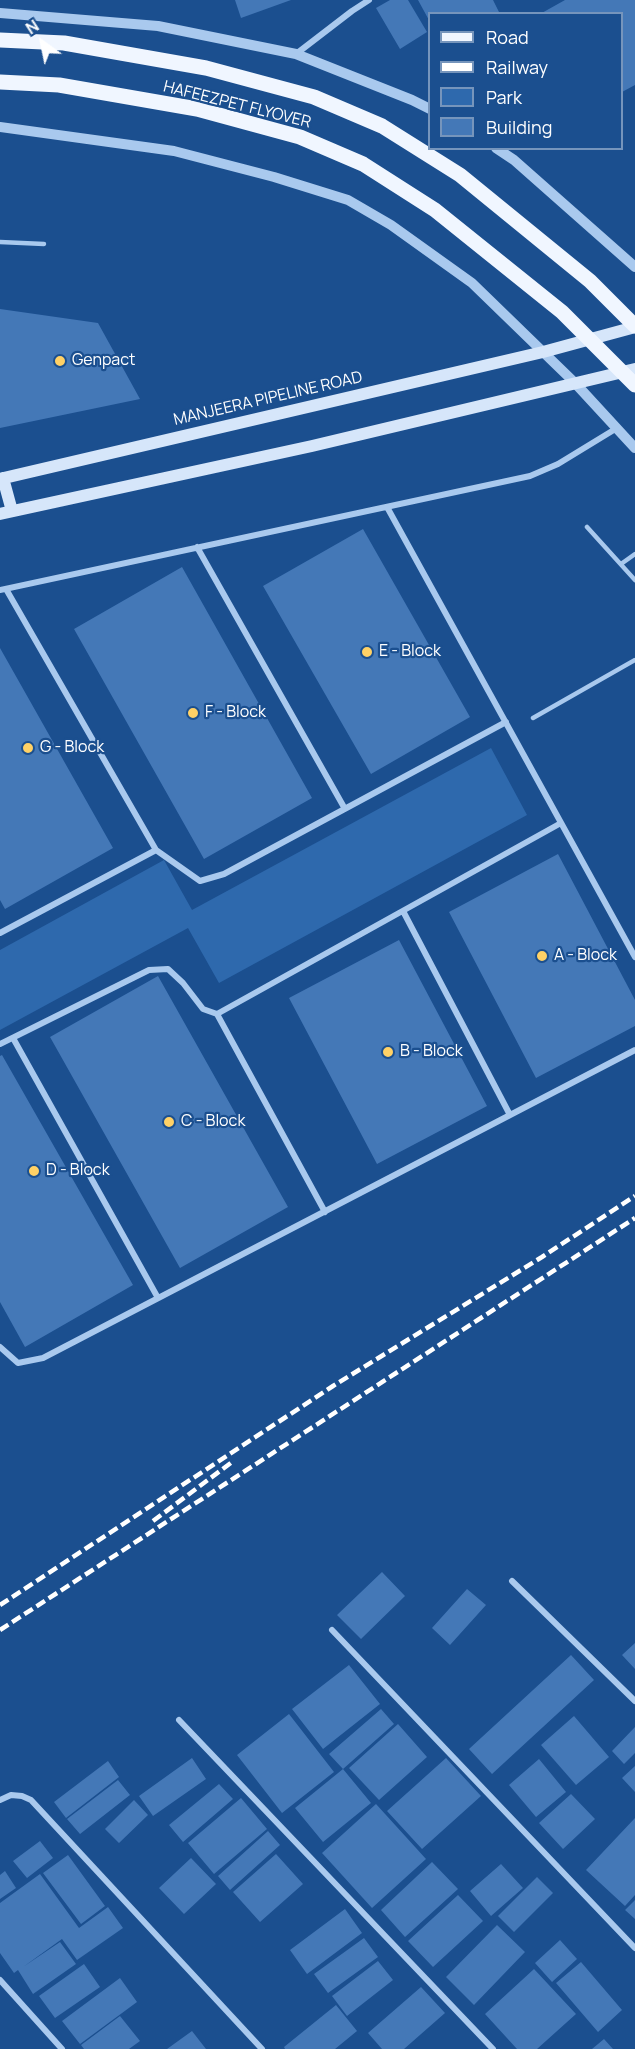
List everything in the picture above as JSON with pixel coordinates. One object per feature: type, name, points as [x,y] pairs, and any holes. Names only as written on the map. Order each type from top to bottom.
[{"type":"main road","name":"HAFEEZPET FLYOVER","points":[[0,40],[64,43],[206,68],[315,97],[382,126],[460,175],[590,281],[635,326]]},
{"type":"main road","name":"HAFEEZPET FLYOVER","points":[[0,82],[59,85],[197,110],[300,137],[363,164],[435,210],[562,312],[635,386]]},
{"type":"main road","name":"MANJEERA PIPELINE ROAD","points":[[1,479],[543,352],[635,326]]},
{"type":"main road","points":[[1,479],[6,513],[312,446],[635,369]]},
{"type":"street","points":[[296,54],[352,10],[369,0]]},
{"type":"street","points":[[0,13],[158,26],[296,54],[428,108]]},
{"type":"street","points":[[0,127],[174,151],[274,177],[348,200],[392,225],[472,282],[575,383],[635,448]]},
{"type":"street","points":[[499,150],[514,160],[635,267]]},
{"type":"street","points":[[506,722],[224,874],[200,881],[156,850],[3,589],[530,476],[558,464],[617,428]]},
{"type":"street","points":[[387,507],[635,957]]},
{"type":"street","points":[[197,547],[345,809]]},
{"type":"street","points":[[217,1014],[561,823]]},
{"type":"street","points":[[0,933],[156,850]]},
{"type":"street","points":[[403,911],[510,1115]]},
{"type":"street","points":[[0,1044],[149,970],[168,969],[202,1009],[217,1014],[325,1212]]},
{"type":"street","points":[[13,1038],[158,1298]]},
{"type":"street","points":[[0,1347],[18,1363],[43,1358],[635,1050]]},
{"type":"street","points":[[512,1581],[635,1701]]},
{"type":"street","points":[[332,1630],[635,1948]]},
{"type":"street","points":[[178,1720],[493,2049]]},
{"type":"street","points":[[0,1800],[11,1795],[31,1800],[262,2049]]},
{"type":"street","points":[[0,1980],[62,2049]]},
{"type":"lane","points":[[0,242],[44,244]]},
{"type":"lane","points":[[587,526],[635,580]]},
{"type":"lane","points":[[621,564],[635,554]]},
{"type":"lane","points":[[533,718],[635,660]]},
{"type":"green space","points":[[491,748],[527,815],[219,983],[188,928],[0,1030],[0,950],[164,860],[192,910]]},
{"type":"building","points":[[235,0],[291,0],[241,18]]},
{"type":"building","points":[[390,0],[408,0],[427,32],[400,49],[376,8]]},
{"type":"building","points":[[418,0],[493,0],[499,12],[428,12],[428,18]]},
{"type":"building","points":[[565,0],[635,0],[635,85],[623,91],[623,12],[544,12]]},
{"type":"building","name":"Genpact","points":[[0,309],[98,323],[140,399],[0,428]]},
{"type":"building","name":"E - Block","points":[[363,529],[470,717],[371,774],[263,586]]},
{"type":"building","name":"F - Block","points":[[182,567],[312,798],[204,859],[74,629]]},
{"type":"building","name":"G - Block","points":[[0,648],[113,848],[5,909],[0,900]]},
{"type":"building","name":"A - Block","points":[[558,854],[635,1000],[635,1026],[536,1078],[449,912]]},
{"type":"building","name":"B - Block","points":[[399,940],[487,1106],[377,1164],[289,998]]},
{"type":"building","name":"C - Block","points":[[158,976],[288,1207],[180,1268],[50,1037]]},
{"type":"building","name":"D - Block","points":[[2,1055],[133,1285],[25,1347],[0,1302],[0,1056]]},
{"type":"building","points":[[382,1572],[405,1596],[361,1639],[337,1615]]},
{"type":"building","points":[[467,1589],[486,1605],[450,1645],[432,1628]]},
{"type":"building","points":[[635,1643],[635,1669],[622,1655]]},
{"type":"building","points":[[571,1655],[594,1680],[492,1774],[469,1749]]},
{"type":"building","points":[[349,1665],[380,1704],[323,1749],[292,1709]]},
{"type":"building","points":[[381,1709],[394,1724],[343,1769],[329,1754]]},
{"type":"building","points":[[289,1714],[334,1772],[282,1813],[237,1755]]},
{"type":"building","points":[[574,1716],[609,1757],[576,1785],[541,1745]]},
{"type":"building","points":[[398,1724],[427,1757],[379,1800],[349,1768]]},
{"type":"building","points":[[635,1727],[635,1753],[624,1764],[612,1751]]},
{"type":"building","points":[[192,1758],[206,1779],[153,1816],[139,1796]]},
{"type":"building","points":[[446,1758],[481,1796],[422,1849],[387,1811]]},
{"type":"building","points":[[539,1759],[566,1792],[536,1817],[509,1785]]},
{"type":"building","points":[[108,1761],[119,1777],[66,1818],[54,1802]]},
{"type":"building","points":[[635,1766],[635,1792],[622,1778]]},
{"type":"building","points":[[343,1769],[371,1803],[323,1842],[295,1808]]},
{"type":"building","points":[[118,1780],[130,1795],[80,1834],[67,1819]]},
{"type":"building","points":[[219,1784],[233,1799],[183,1842],[169,1825]]},
{"type":"building","points":[[571,1794],[595,1819],[563,1849],[539,1823]]},
{"type":"building","points":[[241,1798],[267,1829],[214,1874],[188,1843]]},
{"type":"building","points":[[134,1800],[148,1815],[119,1843],[105,1829]]},
{"type":"building","points":[[376,1804],[426,1859],[372,1908],[322,1853]]},
{"type":"building","points":[[635,1818],[635,1895],[625,1906],[586,1870]]},
{"type":"building","points":[[268,1831],[280,1845],[230,1890],[218,1876]]},
{"type":"building","points":[[40,1841],[53,1858],[27,1878],[13,1861]]},
{"type":"building","points":[[276,1854],[303,1884],[260,1922],[233,1892]]},
{"type":"building","points":[[68,1855],[105,1906],[81,1924],[43,1873]]},
{"type":"building","points":[[191,1858],[216,1884],[184,1914],[159,1888]]},
{"type":"building","points":[[432,1862],[458,1889],[405,1937],[381,1910]]},
{"type":"building","points":[[501,1864],[523,1888],[491,1916],[470,1891]]},
{"type":"building","points":[[5,1871],[16,1888],[0,1899],[0,1875]]},
{"type":"building","points":[[40,1874],[79,1928],[108,1907],[123,1928],[77,1960],[62,1939],[23,1967],[60,1942],[76,1964],[33,1994],[18,1970],[14,1973],[0,1953],[0,1903]]},
{"type":"building","points":[[537,1877],[553,1893],[514,1932],[498,1916]]},
{"type":"building","points":[[458,1895],[483,1921],[433,1967],[408,1941]]},
{"type":"building","points":[[635,1900],[635,1919],[625,1910]]},
{"type":"building","points":[[345,1909],[362,1933],[307,1974],[290,1950]]},
{"type":"building","points":[[497,1925],[525,1952],[474,2005],[446,1977]]},
{"type":"building","points":[[364,1938],[378,1957],[328,1993],[314,1974]]},
{"type":"building","points":[[560,1940],[577,1959],[552,1982],[535,1963]]},
{"type":"building","points":[[378,1961],[393,1980],[347,2016],[332,1996]]},
{"type":"building","points":[[581,1962],[622,2010],[598,2032],[556,1983]]},
{"type":"building","points":[[84,1964],[100,1987],[55,2018],[39,1996]]},
{"type":"building","points":[[534,1969],[576,2014],[537,2049],[517,2049],[485,2014]]},
{"type":"building","points":[[120,1978],[137,2002],[80,2044],[62,2021]]},
{"type":"building","points":[[421,1987],[445,2013],[404,2049],[382,2049],[368,2033]]},
{"type":"building","points":[[336,2005],[357,2031],[335,2049],[285,2049],[284,2047]]},
{"type":"building","points":[[120,2016],[140,2041],[129,2049],[84,2049],[81,2045]]},
{"type":"building","points":[[192,2031],[206,2049],[167,2049]]},
{"type":"building","points":[[604,2039],[613,2049],[592,2049]]},
{"type":"railway","points":[[0,1605],[333,1386],[542,1257],[635,1196]]},
{"type":"railway","points":[[0,1630],[635,1218]]},
{"type":"railway","points":[[153,1521],[232,1462]]},
{"type":"place","name":"Genpact","points":[[60,361]]},
{"type":"place","name":"E - Block","points":[[367,652]]},
{"type":"place","name":"F - Block","points":[[193,713]]},
{"type":"place","name":"G - Block","points":[[28,748]]},
{"type":"place","name":"A - Block","points":[[542,956]]},
{"type":"place","name":"B - Block","points":[[388,1052]]},
{"type":"place","name":"C - Block","points":[[169,1122]]},
{"type":"place","name":"D - Block","points":[[34,1171]]}]
